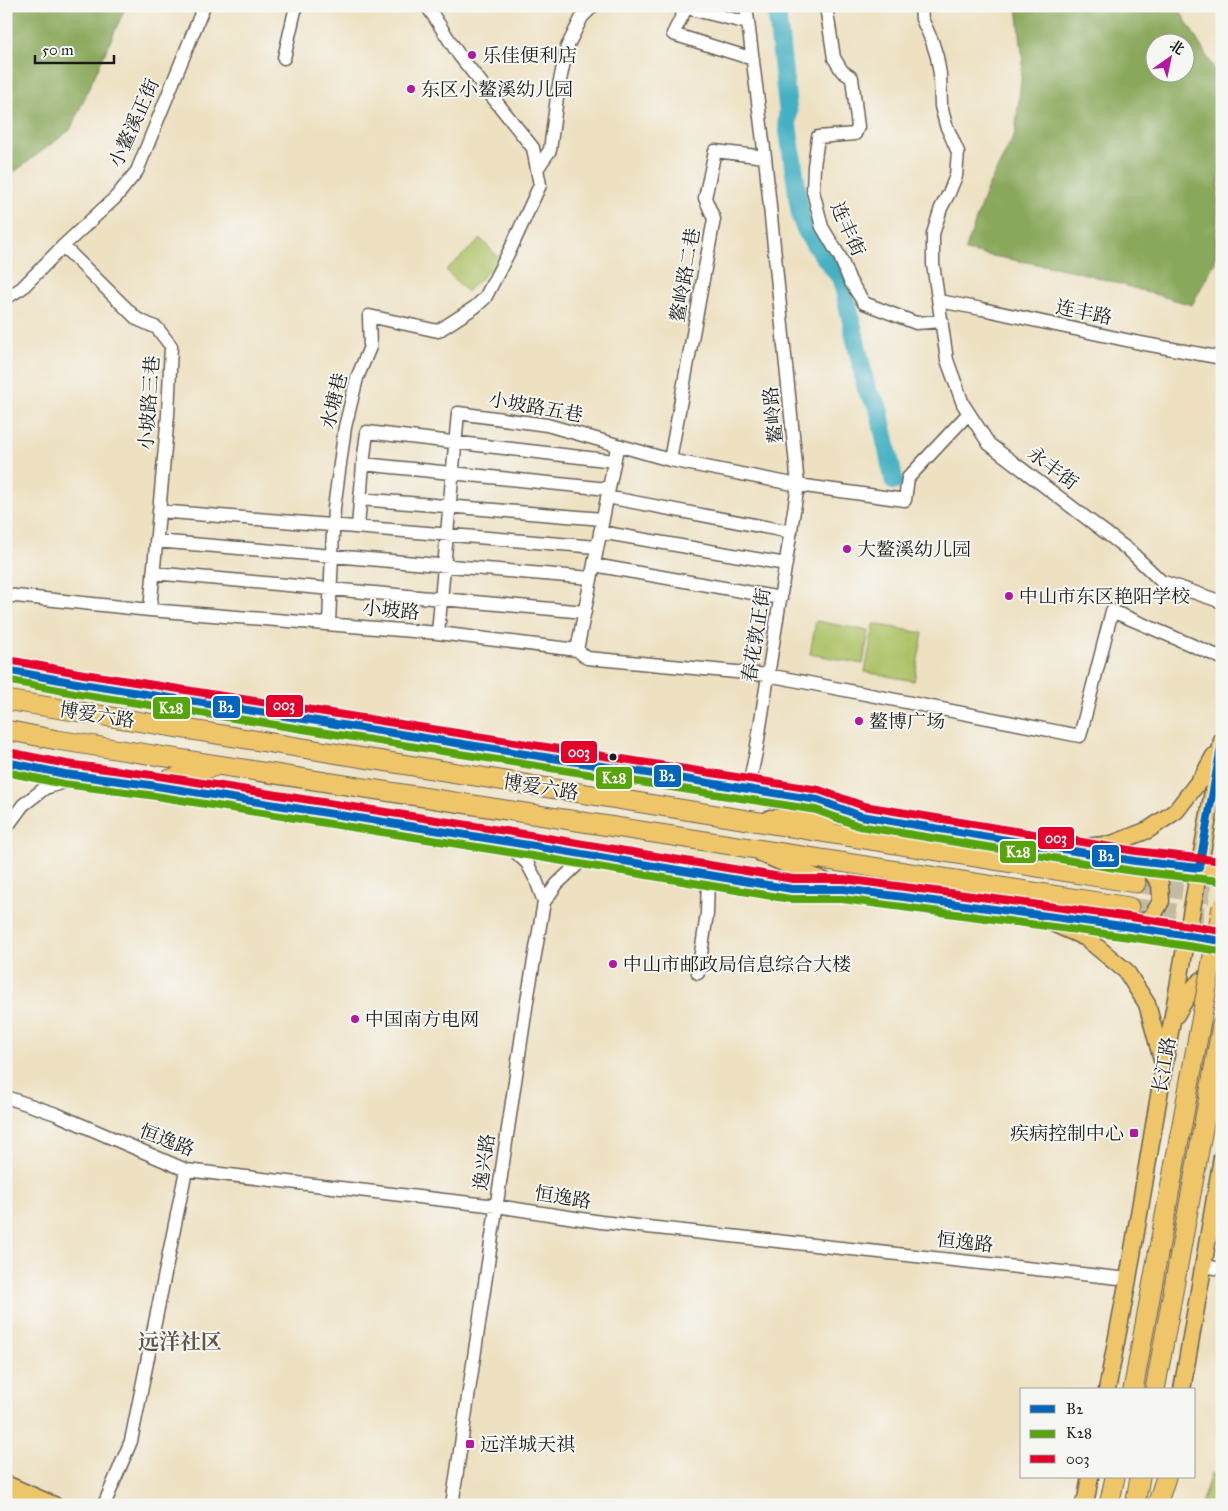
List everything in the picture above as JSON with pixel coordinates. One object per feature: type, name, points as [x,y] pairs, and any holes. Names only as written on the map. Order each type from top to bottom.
[{"type":"highway","name":"博爱六路","points":[[6,700],[1136,883]]},
{"type":"highway","name":"博爱六路","points":[[6,730],[57,740],[223,764],[1129,906]]},
{"type":"highway","points":[[150,785],[223,764]]},
{"type":"highway","name":"长江路","points":[[1132,1388],[1222,907]]},
{"type":"highway","points":[[1155,1388],[1222,1025]]},
{"type":"highway","points":[[1109,1505],[1115,1478]]},
{"type":"highway","points":[[1135,1505],[1140,1478]]},
{"type":"highway","points":[[1156,1505],[1167,1478]]},
{"type":"main road","points":[[1065,849],[1112,844],[1148,830],[1169,816],[1176,811],[1203,776],[1221,741]]},
{"type":"main road","name":"长江路","points":[[1107,1388],[1221,741]]},
{"type":"main road","points":[[737,819],[861,816]]},
{"type":"main road","name":"博爱六路","points":[[861,816],[1136,861],[1222,871]]},
{"type":"main road","points":[[741,846],[843,889],[1222,941]]},
{"type":"main road","points":[[1130,927],[1152,917],[1161,902],[1160,884],[1151,872],[1136,861]]},
{"type":"main road","points":[[1032,914],[1086,938],[1126,971],[1147,1004],[1164,1066]]},
{"type":"main road","points":[[1171,1023],[1191,991],[1201,980],[1216,976],[1222,978]]},
{"type":"main road","points":[[1182,1388],[1222,1157]]},
{"type":"main road","points":[[1085,1504],[1090,1478]]},
{"type":"main road","points":[[1163,1505],[1167,1478]]},
{"type":"main road","points":[[6,1484],[54,1505]]},
{"type":"main road","points":[[6,1501],[15,1505]]},
{"type":"street","name":"小鳌溪正街","points":[[6,298],[22,288],[63,246],[116,197],[137,171],[204,6]]},
{"type":"street","points":[[284,58],[296,6]]},
{"type":"street","points":[[427,6],[459,55],[533,148],[537,169]]},
{"type":"street","points":[[537,169],[550,150],[558,90],[567,47],[582,17],[593,6]]},
{"type":"street","points":[[746,6],[766,158]]},
{"type":"street","name":"连丰街","points":[[826,6],[834,58],[842,71],[852,78],[858,127],[855,134],[818,136],[813,191],[822,227],[840,257],[850,281],[864,303],[916,322],[942,321]]},
{"type":"street","points":[[748,24],[687,7],[673,34],[753,59]]},
{"type":"street","name":"永丰街","points":[[921,8],[922,19],[937,57],[946,125],[958,152],[956,176],[941,208],[933,234],[933,264],[947,360],[963,404],[989,444],[1131,552],[1160,581],[1222,602]]},
{"type":"street","name":"鳌岭路二巷","points":[[670,460],[714,219],[705,198],[714,151],[766,158]]},
{"type":"street","name":"鳌岭路","points":[[766,158],[798,485]]},
{"type":"street","name":"水塘巷","points":[[329,623],[334,508],[345,426],[357,378],[370,347],[369,316],[438,330],[475,307],[484,298],[540,185],[537,169]]},
{"type":"street","name":"小坡路三巷","points":[[63,246],[137,319],[157,328],[171,346],[168,415],[150,610]]},
{"type":"street","name":"连丰路","points":[[939,301],[1140,344],[1222,358]]},
{"type":"street","points":[[578,650],[617,446],[670,460],[798,485],[905,500],[908,478],[969,413]]},
{"type":"street","name":"小坡路五巷","points":[[438,633],[458,414],[547,425],[589,436],[617,446]]},
{"type":"street","points":[[358,527],[367,432],[614,461]]},
{"type":"street","points":[[363,464],[608,493],[791,532]]},
{"type":"street","name":"春花敦正街","points":[[748,790],[756,752],[798,485]]},
{"type":"street","points":[[360,499],[603,519]]},
{"type":"street","points":[[159,511],[597,547]]},
{"type":"street","points":[[600,532],[786,564]]},
{"type":"street","points":[[156,541],[591,578]]},
{"type":"street","points":[[594,565],[781,598]]},
{"type":"street","points":[[153,573],[585,612]]},
{"type":"street","name":"小坡路","points":[[6,595],[150,610],[438,633],[578,650],[587,658],[768,675],[1080,736],[1112,611],[1222,658]]},
{"type":"street","name":"博爱六路","points":[[6,670],[92,686],[818,800],[861,816]]},
{"type":"street","points":[[6,762],[82,776],[504,841],[792,889],[843,889]]},
{"type":"street","points":[[6,828],[23,805],[45,788],[82,776]]},
{"type":"street","points":[[504,841],[527,863],[544,902]]},
{"type":"street","name":"逸兴路","points":[[452,1505],[527,1001],[544,902],[557,884],[579,863],[604,858]]},
{"type":"street","points":[[698,973],[707,914],[708,875]]},
{"type":"street","name":"恒逸路","points":[[6,1098],[56,1114],[186,1170],[496,1206],[601,1222],[1128,1279]]},
{"type":"street","points":[[104,1505],[131,1441],[186,1170]]},
{"type":"street","points":[[1203,1266],[1222,1268]]},
{"type":"green space","points":[[6,6],[123,6],[124,11],[70,130],[6,178]]},
{"type":"green space","points":[[1017,6],[1177,6],[1192,32],[1146,32],[1146,82],[1196,82],[1196,38],[1222,82],[1222,128],[1215,262],[1192,305],[1075,271],[965,251],[986,191],[1015,134],[1023,62]]},
{"type":"green space","points":[[481,239],[500,259],[467,292],[446,270]]},
{"type":"green space","points":[[816,621],[869,631],[863,664],[810,654]]},
{"type":"green space","points":[[874,624],[923,633],[914,681],[865,672]]},
{"type":"green space","points":[[1211,1473],[1222,1475],[1222,1505],[1201,1505]]},
{"type":"waterway","points":[[776,6],[788,111],[787,121],[801,218],[809,236],[842,280],[867,391],[878,406],[894,481]]},
{"type":"tunnel","points":[[1136,883],[1222,896]]},
{"type":"tunnel","points":[[1129,907],[1222,919]]},
{"type":"transit line","name":"003","points":[[8,660],[84,674],[819,790],[864,806],[1136,851],[1222,861]]},
{"type":"transit line","name":"B2","points":[[6,670],[82,684],[818,800],[861,816],[1135,861],[1199,868],[1222,741]]},
{"type":"transit line","name":"K28","points":[[6,680],[80,694],[816,810],[859,826],[1133,871],[1221,881]]},
{"type":"transit line","name":"003","points":[[8,752],[67,764],[152,775],[506,831],[793,879],[844,879],[1222,931]]},
{"type":"transit line","name":"B2","points":[[6,762],[65,774],[150,785],[792,889],[843,889],[1222,941]]},
{"type":"transit line","name":"K28","points":[[6,772],[64,784],[149,795],[790,899],[842,899],[1220,951]]},
{"type":"place","name":"乐佳便利店","points":[[472,55]]},
{"type":"place","name":"东区小鳌溪幼儿园","points":[[411,89]]},
{"type":"place","name":"大鳌溪幼儿园","points":[[847,549]]},
{"type":"place","name":"中山市东区艳阳学校","points":[[1009,596]]},
{"type":"place","name":"鳌博广场","points":[[859,721]]},
{"type":"place","name":"中山市邮政局信息综合大楼","points":[[613,964]]},
{"type":"place","name":"中国南方电网","points":[[355,1019]]},
{"type":"place","name":"疾病控制中心","points":[[1134,1133]]},
{"type":"place","name":"远洋城天祺","points":[[470,1444]]},
{"type":"district","name":"远洋社区","points":[[180,1342]]}]
